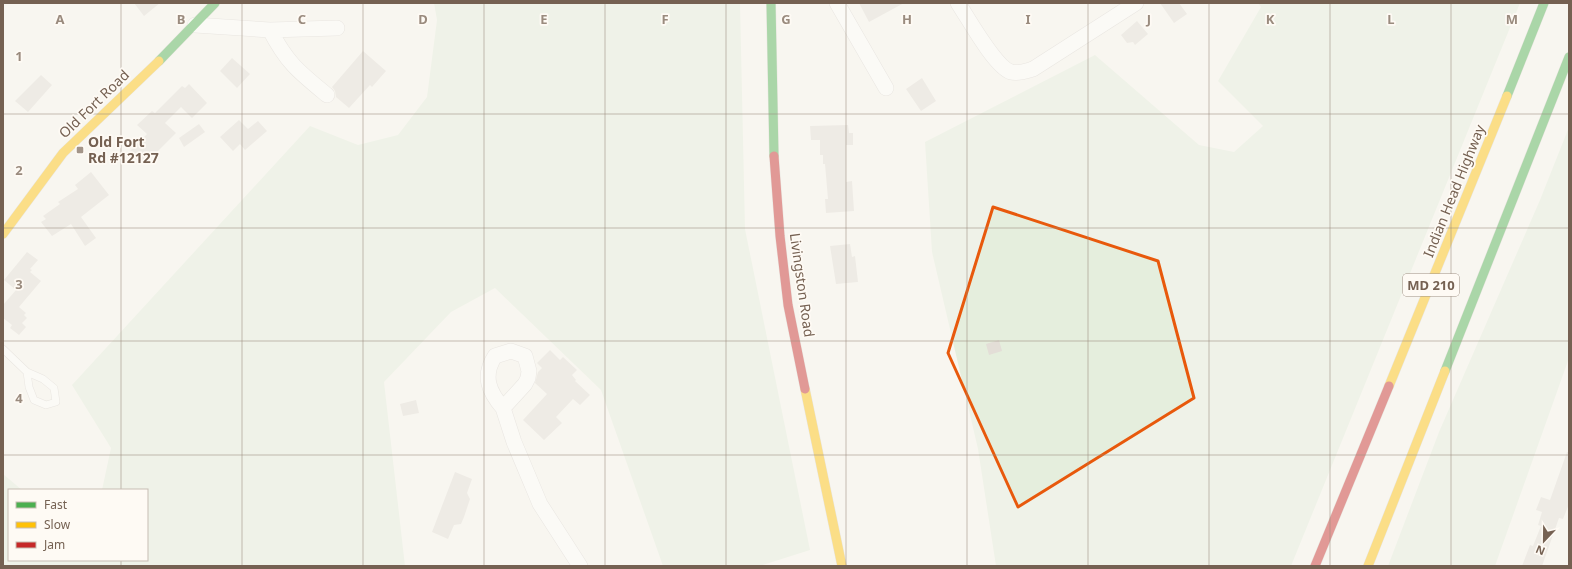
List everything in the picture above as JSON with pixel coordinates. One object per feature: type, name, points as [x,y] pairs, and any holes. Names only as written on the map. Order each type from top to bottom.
[{"type":"main road","name":"Old Fort Road","points":[[3,234],[63,154],[195,25],[215,3]]},
{"type":"main road","name":"Livingston Road","points":[[771,3],[775,173],[780,236],[788,297],[842,566]]},
{"type":"main road","name":"Indian Head Highway","points":[[1315,566],[1465,202],[1544,3]]},
{"type":"main road","name":"MD 210","points":[[1368,566],[1569,57]]},
{"type":"street","points":[[837,3],[886,88]]},
{"type":"street","points":[[958,3],[1000,65],[1011,72],[1021,72],[1033,69],[1136,3]]},
{"type":"street","points":[[195,25],[270,30],[337,28]]},
{"type":"street","points":[[270,30],[282,53],[289,62],[327,95]]},
{"type":"street","points":[[503,408],[514,442],[540,504],[580,566]]},
{"type":"lane","points":[[3,349],[27,372],[43,379],[54,388],[56,402],[46,405],[34,400],[29,387],[27,372]]},
{"type":"highlighted area","points":[[993,207],[1158,261],[1194,398],[1018,507],[948,353]]},
{"type":"green space","points":[[434,3],[740,3],[745,229],[810,550],[760,566],[663,566],[601,390],[495,288],[451,312],[384,382],[405,566],[3,566],[3,474],[21,489],[8,489],[8,561],[148,561],[148,489],[102,489],[111,448],[72,385],[310,126],[358,145],[398,135],[427,97],[437,20]]},
{"type":"green space","points":[[1258,3],[1520,3],[1291,566],[996,566],[978,449],[932,252],[925,142],[1095,55],[1199,145],[1234,152],[1263,126],[1218,81],[1261,7]]},
{"type":"green space","points":[[1569,127],[1569,358],[1495,566],[1388,566],[1439,432],[1540,200]]},
{"type":"building","points":[[134,3],[160,3],[144,16]]},
{"type":"building","points":[[859,3],[904,3],[869,22]]},
{"type":"building","points":[[1160,3],[1179,3],[1187,14],[1174,23]]},
{"type":"building","points":[[1137,21],[1148,34],[1135,45],[1133,42],[1127,43],[1121,35]]},
{"type":"building","points":[[363,51],[386,71],[372,87],[370,85],[349,108],[336,97],[335,91],[332,87]]},
{"type":"building","points":[[232,58],[250,74],[237,88],[220,71]]},
{"type":"building","points":[[41,75],[52,85],[28,112],[15,101]]},
{"type":"building","points":[[922,78],[936,101],[921,111],[906,89]]},
{"type":"building","points":[[189,84],[207,103],[192,118],[181,107],[165,123],[176,133],[155,154],[151,151],[140,163],[128,153],[147,134],[137,125],[152,111],[155,113],[182,86],[185,88]]},
{"type":"building","points":[[239,120],[248,129],[258,121],[267,131],[245,150],[240,144],[233,151],[220,137]]},
{"type":"building","points":[[199,124],[205,132],[184,147],[179,138]]},
{"type":"building","points":[[848,125],[849,133],[853,133],[853,145],[846,145],[846,182],[852,181],[854,211],[826,213],[825,199],[828,199],[825,164],[823,164],[823,155],[820,155],[820,140],[811,140],[810,126]]},
{"type":"building","points":[[91,172],[109,195],[81,217],[96,238],[85,246],[71,224],[52,236],[41,222],[46,219],[43,216],[60,204],[58,202],[78,189],[75,185]]},
{"type":"building","points":[[850,244],[852,257],[855,256],[858,282],[836,284],[830,246]]},
{"type":"building","points":[[27,252],[38,260],[30,269],[32,270],[30,272],[41,281],[19,307],[26,313],[24,315],[27,318],[22,323],[26,327],[19,335],[10,328],[12,325],[3,318],[3,305],[16,290],[4,280]]},
{"type":"building","points":[[999,340],[1002,351],[989,355],[986,344]]},
{"type":"building","points":[[550,350],[560,360],[563,357],[577,370],[572,375],[576,380],[575,381],[590,395],[580,405],[573,399],[556,417],[562,423],[544,440],[523,420],[547,394],[535,383],[538,372],[542,368],[537,363]]},
{"type":"building","points":[[416,400],[419,413],[403,416],[400,404]]},
{"type":"building","points":[[1567,452],[1569,452],[1569,504],[1563,519],[1559,518],[1542,566],[1522,566],[1530,545],[1533,546],[1541,526],[1538,525],[1542,512],[1536,510],[1541,497],[1550,500]]},
{"type":"building","points":[[455,472],[472,479],[467,493],[470,499],[461,524],[454,525],[448,539],[432,532]]},
{"type":"traffic: fast","points":[[159,61],[215,3]]},
{"type":"traffic: fast","points":[[771,3],[774,156]]},
{"type":"traffic: fast","points":[[1507,96],[1544,3]]},
{"type":"traffic: fast","points":[[1445,371],[1569,57]]},
{"type":"traffic: slow","points":[[3,234],[63,153],[159,61]]},
{"type":"traffic: slow","points":[[1389,386],[1507,96]]},
{"type":"traffic: slow","points":[[1368,566],[1445,371]]},
{"type":"traffic: slow","points":[[805,389],[842,566]]},
{"type":"traffic: jam","points":[[774,156],[780,236],[788,305],[805,389]]},
{"type":"traffic: jam","points":[[1315,566],[1389,386]]},
{"type":"place","name":"Old Fort Rd #12127","points":[[80,150]]}]
